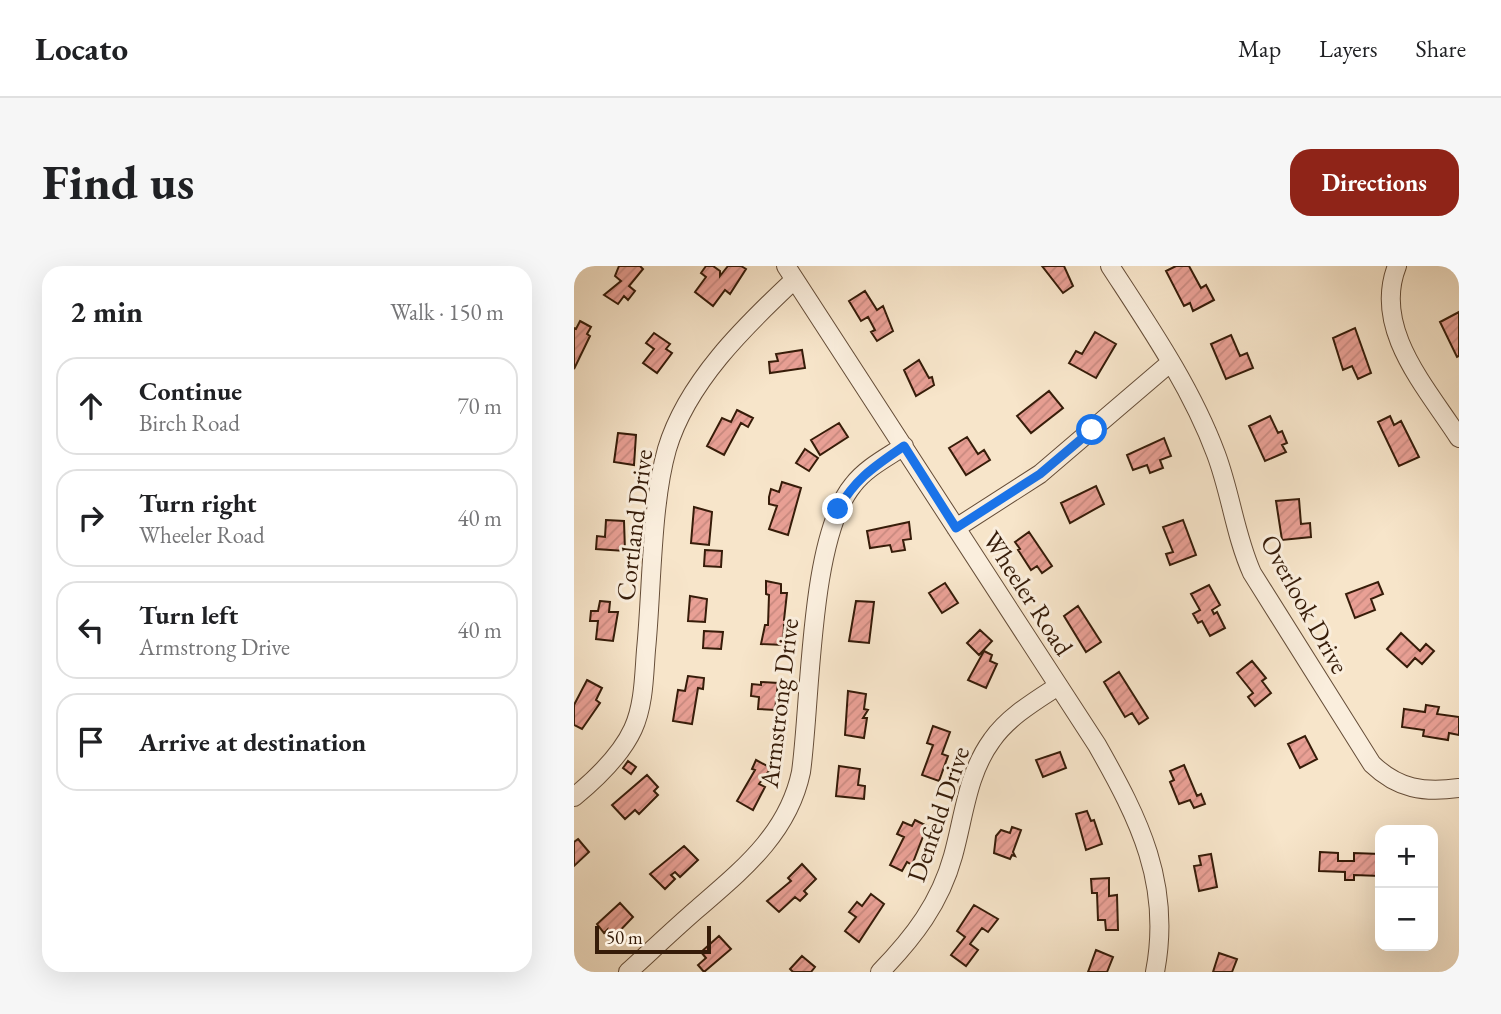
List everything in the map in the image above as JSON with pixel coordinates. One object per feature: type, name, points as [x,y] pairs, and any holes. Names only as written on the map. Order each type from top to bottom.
[{"type":"street","name":"Overlook Drive","points":[[1110,266],[1171,362],[1216,453],[1240,546],[1252,573],[1372,764],[1387,778],[1406,788],[1425,791],[1459,788]]},
{"type":"street","points":[[1397,266],[1390,297],[1396,334],[1459,438]]},
{"type":"street","name":"Wheeler Road","points":[[790,273],[1097,745],[1143,832],[1153,864],[1157,894],[1159,930],[1155,972]]},
{"type":"street","name":"Cortland Drive","points":[[574,797],[623,746],[634,727],[643,685],[659,498],[667,450],[676,424],[704,378],[790,273]]},
{"type":"street","points":[[956,528],[1040,474],[1171,362]]},
{"type":"street","name":"Armstrong Drive","points":[[628,972],[761,851],[785,819],[797,794],[801,772],[814,636],[831,530],[851,486],[864,472],[904,446]]},
{"type":"street","name":"Denfeld Drive","points":[[880,972],[903,948],[933,908],[953,859],[978,762],[993,738],[1024,708],[1058,686]]},
{"type":"building","points":[[619,266],[640,266],[643,269],[629,286],[635,291],[628,300],[624,296],[618,304],[604,295],[621,281],[615,276]]},
{"type":"building","points":[[706,266],[713,266],[720,271],[720,276],[728,266],[741,266],[746,269],[730,294],[725,290],[713,306],[695,292],[706,277],[701,273]]},
{"type":"building","points":[[1042,266],[1064,266],[1073,286],[1063,293]]},
{"type":"building","points":[[1176,266],[1189,266],[1201,288],[1206,285],[1214,300],[1193,311],[1190,303],[1184,306],[1166,271]]},
{"type":"building","points":[[865,291],[877,310],[883,306],[893,331],[877,341],[871,332],[875,330],[868,317],[861,321],[849,301]]},
{"type":"building","points":[[1459,312],[1459,356],[1457,357],[1440,322]]},
{"type":"building","points":[[580,321],[591,327],[587,334],[590,336],[574,369],[574,328],[576,329]]},
{"type":"building","points":[[1355,328],[1371,373],[1358,379],[1352,366],[1343,370],[1333,338]]},
{"type":"building","points":[[1095,332],[1116,344],[1096,378],[1069,363],[1076,351],[1082,354]]},
{"type":"building","points":[[654,333],[670,344],[666,349],[672,353],[657,373],[643,363],[654,349],[646,343]]},
{"type":"building","points":[[1231,335],[1240,356],[1247,353],[1253,368],[1226,379],[1211,344]]},
{"type":"building","points":[[802,350],[805,368],[770,373],[769,362],[778,361],[776,354]]},
{"type":"building","points":[[919,360],[929,378],[932,377],[934,385],[916,396],[904,370]]},
{"type":"building","points":[[1049,391],[1063,408],[1031,433],[1017,416]]},
{"type":"building","points":[[737,410],[753,418],[748,427],[741,423],[724,455],[707,446],[722,418],[731,422]]},
{"type":"building","points":[[1270,416],[1278,433],[1282,431],[1287,443],[1282,445],[1286,452],[1265,461],[1249,426]]},
{"type":"building","points":[[1390,416],[1394,425],[1401,421],[1419,457],[1399,466],[1378,422]]},
{"type":"building","points":[[839,423],[848,437],[820,455],[811,440]]},
{"type":"building","points":[[618,433],[636,435],[634,465],[614,462]]},
{"type":"building","points":[[967,437],[978,454],[984,450],[990,460],[966,475],[949,448]]},
{"type":"building","points":[[1164,438],[1171,456],[1160,460],[1163,468],[1150,473],[1147,465],[1133,470],[1127,455]]},
{"type":"building","points":[[805,449],[818,458],[809,471],[796,463]]},
{"type":"building","points":[[782,482],[801,488],[788,535],[769,529],[777,506],[769,504],[771,489],[779,492]]},
{"type":"building","points":[[1096,486],[1104,504],[1070,523],[1061,503]]},
{"type":"building","points":[[1299,499],[1301,524],[1310,523],[1311,537],[1282,540],[1276,501]]},
{"type":"building","points":[[694,507],[712,512],[709,545],[691,543]]},
{"type":"building","points":[[606,520],[624,521],[625,551],[596,549],[597,536],[605,537]]},
{"type":"building","points":[[1183,520],[1196,555],[1170,565],[1166,554],[1173,552],[1163,527]]},
{"type":"building","points":[[909,522],[911,539],[903,540],[905,550],[892,552],[890,545],[870,548],[867,531]]},
{"type":"building","points":[[1029,532],[1052,566],[1042,573],[1037,566],[1031,570],[1015,542]]},
{"type":"building","points":[[705,550],[722,551],[721,567],[704,566]]},
{"type":"building","points":[[766,581],[781,584],[781,593],[787,593],[784,620],[788,621],[788,625],[784,625],[783,645],[761,644],[765,625],[768,625],[769,595],[766,594]]},
{"type":"building","points":[[1378,582],[1383,594],[1371,599],[1375,610],[1355,618],[1346,594]]},
{"type":"building","points":[[945,583],[958,603],[942,613],[929,593]]},
{"type":"building","points":[[1209,585],[1220,605],[1212,610],[1214,614],[1217,612],[1225,628],[1210,636],[1202,621],[1198,623],[1193,614],[1200,610],[1191,594]]},
{"type":"building","points":[[690,596],[707,599],[705,622],[688,621]]},
{"type":"building","points":[[600,601],[610,602],[609,612],[618,612],[613,641],[596,639],[598,621],[590,621],[591,611],[598,611]]},
{"type":"building","points":[[856,601],[874,602],[869,643],[849,641]]},
{"type":"building","points":[[1078,606],[1101,642],[1086,652],[1064,616]]},
{"type":"building","points":[[980,630],[992,641],[979,655],[967,643]]},
{"type":"building","points":[[704,631],[723,632],[721,649],[703,648]]},
{"type":"building","points":[[1401,633],[1420,651],[1426,644],[1434,651],[1422,664],[1415,658],[1407,667],[1387,649]]},
{"type":"building","points":[[984,651],[992,655],[990,661],[997,664],[986,688],[968,680]]},
{"type":"building","points":[[1252,661],[1266,678],[1262,681],[1271,693],[1255,706],[1248,697],[1253,693],[1237,673]]},
{"type":"building","points":[[1119,672],[1148,718],[1139,724],[1132,713],[1125,717],[1104,682]]},
{"type":"building","points":[[688,676],[704,678],[703,689],[698,688],[692,724],[673,721],[678,690],[685,691]]},
{"type":"building","points":[[587,680],[602,688],[596,700],[600,703],[582,729],[574,725],[574,705]]},
{"type":"building","points":[[761,682],[778,683],[775,710],[758,709],[759,697],[751,696],[752,684],[761,685]]},
{"type":"building","points":[[848,691],[866,694],[864,709],[868,710],[863,718],[867,718],[864,738],[845,735]]},
{"type":"building","points":[[1426,705],[1439,707],[1437,714],[1459,717],[1459,735],[1449,733],[1448,740],[1423,736],[1424,730],[1402,727],[1404,709],[1425,712]]},
{"type":"building","points":[[933,726],[950,732],[942,754],[948,756],[939,781],[922,775],[933,745],[927,743]]},
{"type":"building","points":[[1305,736],[1317,759],[1300,768],[1288,744]]},
{"type":"building","points":[[1060,752],[1066,768],[1043,777],[1036,760]]},
{"type":"building","points":[[756,760],[771,768],[759,784],[765,787],[753,810],[737,801],[755,770],[752,769]]},
{"type":"building","points":[[628,761],[636,767],[631,774],[623,768]]},
{"type":"building","points":[[1184,765],[1197,796],[1201,794],[1205,804],[1194,808],[1190,800],[1179,804],[1170,782],[1174,780],[1170,771]]},
{"type":"building","points":[[839,766],[860,769],[858,785],[865,786],[864,799],[836,796]]},
{"type":"building","points":[[647,775],[658,787],[654,791],[658,795],[639,814],[635,810],[625,819],[612,805]]},
{"type":"building","points":[[1087,811],[1091,821],[1094,820],[1102,844],[1086,850],[1076,814]]},
{"type":"building","points":[[915,820],[927,826],[912,865],[907,862],[902,871],[890,865],[904,837],[897,834],[903,822],[912,826]]},
{"type":"building","points":[[1012,827],[1021,830],[1013,852],[1015,856],[1012,855],[1010,859],[994,853],[996,836],[1001,830],[1010,833]]},
{"type":"building","points":[[578,839],[589,852],[574,866],[574,842]]},
{"type":"building","points":[[684,846],[698,860],[680,877],[675,872],[671,875],[675,879],[665,889],[650,874]]},
{"type":"building","points":[[1320,852],[1338,853],[1338,861],[1354,861],[1354,853],[1375,854],[1375,876],[1354,875],[1354,880],[1345,880],[1345,872],[1319,871]]},
{"type":"building","points":[[1211,854],[1217,887],[1199,891],[1194,866],[1201,865],[1199,856]]},
{"type":"building","points":[[802,864],[816,879],[804,891],[807,894],[800,901],[795,897],[779,912],[767,901],[791,881],[788,878]]},
{"type":"building","points":[[1109,878],[1109,896],[1117,895],[1118,930],[1106,930],[1105,920],[1098,920],[1097,893],[1092,893],[1091,879]]},
{"type":"building","points":[[871,894],[884,904],[859,942],[845,931],[856,917],[849,912],[857,902],[862,906]]},
{"type":"building","points":[[620,903],[633,917],[611,940],[606,935],[607,930],[604,933],[597,924]]},
{"type":"building","points":[[974,905],[998,919],[988,932],[982,928],[970,944],[978,950],[966,966],[951,955],[965,937],[957,931]]},
{"type":"building","points":[[719,936],[731,949],[704,972],[698,965],[706,958],[701,952]]},
{"type":"building","points":[[1096,950],[1113,957],[1107,972],[1088,972]]},
{"type":"building","points":[[1219,953],[1237,959],[1232,972],[1213,972]]},
{"type":"building","points":[[802,956],[815,967],[811,972],[793,972],[790,969]]},
{"type":"route","points":[[838,509],[851,486],[864,472],[904,446],[956,528],[1040,474],[1092,430]]}]
